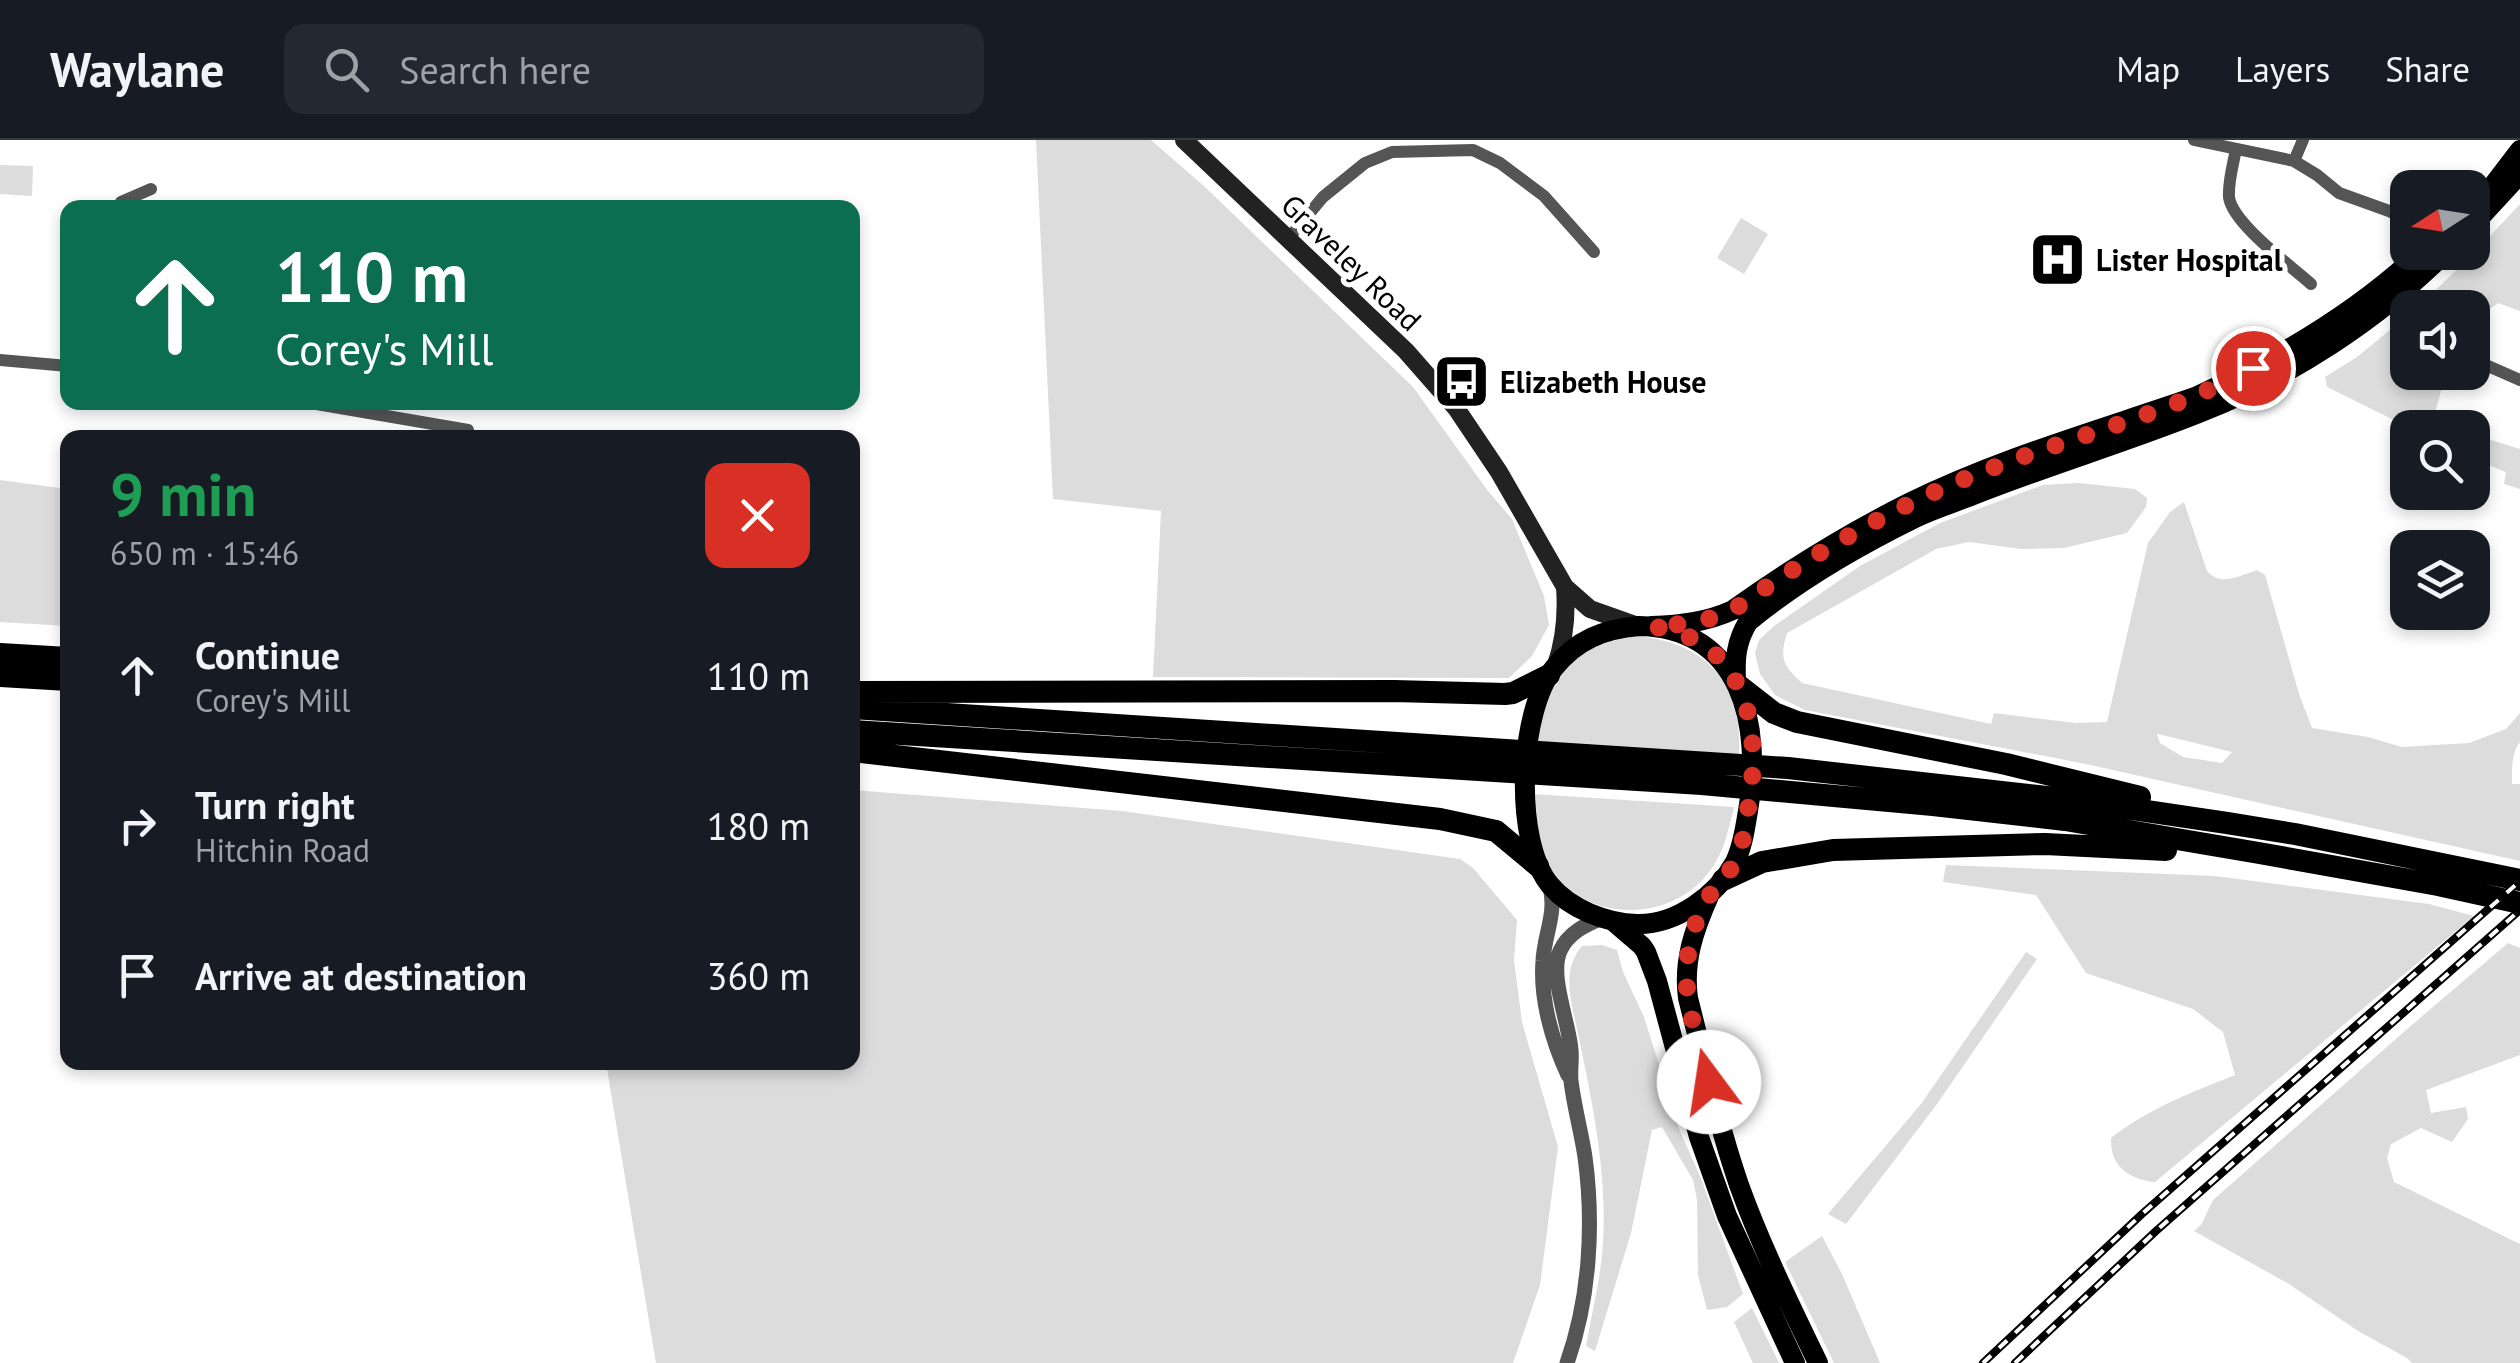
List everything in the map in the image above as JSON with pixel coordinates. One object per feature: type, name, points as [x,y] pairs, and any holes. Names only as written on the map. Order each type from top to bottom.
[{"type":"highway","points":[[0,654],[60,658]]},
{"type":"highway","points":[[860,692],[1394,690],[1505,694],[1552,670]]},
{"type":"highway","points":[[0,676],[60,680]]},
{"type":"highway","points":[[1737,683],[1774,713],[1797,722],[2026,769],[2140,796],[2226,823]]},
{"type":"highway","points":[[860,709],[1564,765],[2065,798],[2226,823],[2520,880]]},
{"type":"highway","points":[[860,731],[1470,758]]},
{"type":"highway","points":[[860,752],[1454,822],[1496,831],[1544,875]]},
{"type":"highway","points":[[1788,780],[1933,805],[2065,820],[2520,903]]},
{"type":"highway","points":[[1716,887],[1762,862],[1833,850],[2044,844],[2260,853]]},
{"type":"main road","name":"Graveley Road","points":[[1184,140],[1406,351],[1456,408],[1499,472],[1565,588],[1590,608],[1646,626]]},
{"type":"main road","points":[[2490,189],[2520,150]]},
{"type":"main road","points":[[2490,206],[2520,174]]},
{"type":"main road","points":[[1552,670],[1574,648],[1612,628],[1670,626],[1717,618],[1824,548],[1911,502],[1994,467],[2226,383],[2308,338],[2361,302],[2398,270]]},
{"type":"main road","points":[[1818,1363],[1762,1245],[1723,1137],[1685,977],[1694,929],[1716,887],[1736,861],[1753,780],[1751,733],[1737,683],[1735,652],[1740,636],[1748,622],[1829,563],[1918,517],[2201,412],[2320,353],[2425,270]]},
{"type":"main road","points":[[1565,588],[1564,643],[1533,713],[1524,776],[1526,814],[1544,875],[1577,906],[1608,920],[1646,952],[1699,1137],[1727,1216],[1795,1363]]},
{"type":"main road","points":[[1646,626],[1680,633],[1699,642],[1713,652],[1737,683]]},
{"type":"main road","points":[[1608,920],[1654,922],[1688,909],[1716,887]]},
{"type":"street","points":[[2194,140],[2294,161],[2339,193],[2390,211]]},
{"type":"street","points":[[2294,161],[2303,140]]},
{"type":"street","points":[[1288,239],[1323,198],[1365,163],[1392,152],[1473,150],[1500,163],[1544,196],[1594,252]]},
{"type":"street","points":[[2236,150],[2229,194],[2232,210],[2311,284]]},
{"type":"street","points":[[126,200],[151,189]]},
{"type":"street","points":[[0,360],[60,365]]},
{"type":"street","points":[[2490,368],[2520,380]]},
{"type":"street","points":[[338,410],[424,430]]},
{"type":"street","points":[[1544,875],[1554,908],[1546,940],[1543,980],[1558,1052],[1570,1080],[1586,1160],[1589,1199],[1582,1308],[1567,1363]]},
{"type":"street","points":[[1570,1080],[1571,1050],[1558,975],[1560,952],[1576,931],[1608,920]]},
{"type":"shaded area","points":[[1036,140],[1151,140],[1413,387],[1512,519],[1544,596],[1549,625],[1532,656],[1509,678],[1153,677],[1161,511],[1053,499]]},
{"type":"shaded area","points":[[0,165],[33,166],[32,196],[0,194]]},
{"type":"shaded area","points":[[2520,204],[2520,311],[2498,303],[2490,309],[2490,290],[2436,290],[2456,270],[2490,270],[2490,236]]},
{"type":"shaded area","points":[[1741,218],[1768,234],[1744,274],[1717,258]]},
{"type":"shaded area","points":[[2390,330],[2390,390],[2441,390],[2436,410],[2390,410],[2390,418],[2327,387],[2325,377]]},
{"type":"shaded area","points":[[2490,440],[2520,449],[2520,489],[2504,484],[2506,472],[2490,466]]},
{"type":"shaded area","points":[[0,480],[60,488],[60,626],[0,622]]},
{"type":"shaded area","points":[[2079,483],[2135,489],[2147,498],[2146,507],[2127,533],[2064,548],[2021,549],[1969,542],[1936,549],[1787,633],[1783,656],[1787,666],[1802,683],[1991,724],[1994,713],[2076,723],[2107,722],[2148,543],[2170,512],[2184,502],[2212,576],[2224,579],[2257,570],[2265,575],[2312,728],[2402,747],[2469,743],[2506,729],[2520,713],[2520,742],[2514,756],[2512,784],[2520,784],[2520,861],[2086,764],[1805,710],[1775,695],[1760,674],[1755,653],[1759,640],[1774,626],[1860,566],[1940,523],[2043,485]],"holes":[[[2158,734],[2232,752],[2222,763],[2183,757],[2160,743]]]},
{"type":"shaded area","points":[[1638,636],[1684,648],[1717,672],[1735,708],[1739,756],[1536,742],[1549,700],[1566,669],[1594,648]]},
{"type":"shaded area","points":[[860,791],[1122,811],[1460,859],[1473,868],[1517,920],[1514,960],[1522,1022],[1558,1147],[1540,1285],[1513,1363],[656,1363],[607,1070],[860,1070]]},
{"type":"shaded area","points":[[1532,794],[1734,807],[1721,853],[1705,877],[1687,893],[1667,903],[1621,910],[1578,896],[1560,881],[1543,854]]},
{"type":"shaded area","points":[[1946,865],[2215,876],[2429,904],[2474,916],[2155,1182],[2123,1170],[2114,1157],[2111,1138],[2155,1110],[2235,1075],[2223,1032],[2193,1009],[2086,973],[2036,895],[1943,882]]},
{"type":"shaded area","points":[[2508,943],[2520,948],[2520,1055],[2426,1090],[2431,1113],[2466,1107],[2468,1119],[2452,1142],[2421,1128],[2391,1144],[2387,1158],[2394,1182],[2520,1244],[2520,1363],[2412,1363],[2289,1284],[2194,1231],[2213,1200]]},
{"type":"shaded area","points":[[1602,945],[1617,950],[1644,1017],[1679,1129],[1743,1294],[1727,1307],[1707,1310],[1698,1275],[1693,1180],[1662,1127],[1652,1130],[1631,1233],[1595,1351],[1586,1346],[1602,1255],[1603,1199],[1594,1116],[1569,977],[1582,946]]},
{"type":"shaded area","points":[[2026,952],[2037,959],[1937,1104],[1846,1224],[1828,1214],[1921,1104]]},
{"type":"shaded area","points":[[1822,1236],[1880,1363],[1834,1363],[1785,1262]]},
{"type":"shaded area","points":[[1752,1308],[1779,1363],[1753,1363],[1734,1322]]},
{"type":"railway","points":[[1983,1363],[2142,1214],[2520,881]]},
{"type":"railway","points":[[2015,1363],[2156,1231],[2520,910]]},
{"type":"place","name":"Lister Hospital","points":[[2057,259]]},
{"type":"place","name":"Elizabeth House","points":[[1461,381]]},
{"type":"route","points":[[1709,1082],[1685,977],[1694,929],[1710,895],[1736,861],[1742,841],[1753,780],[1751,733],[1736,680],[1713,652],[1680,633],[1652,626],[1717,618],[1824,548],[1911,502],[1994,467],[2195,397],[2253,368]]}]
